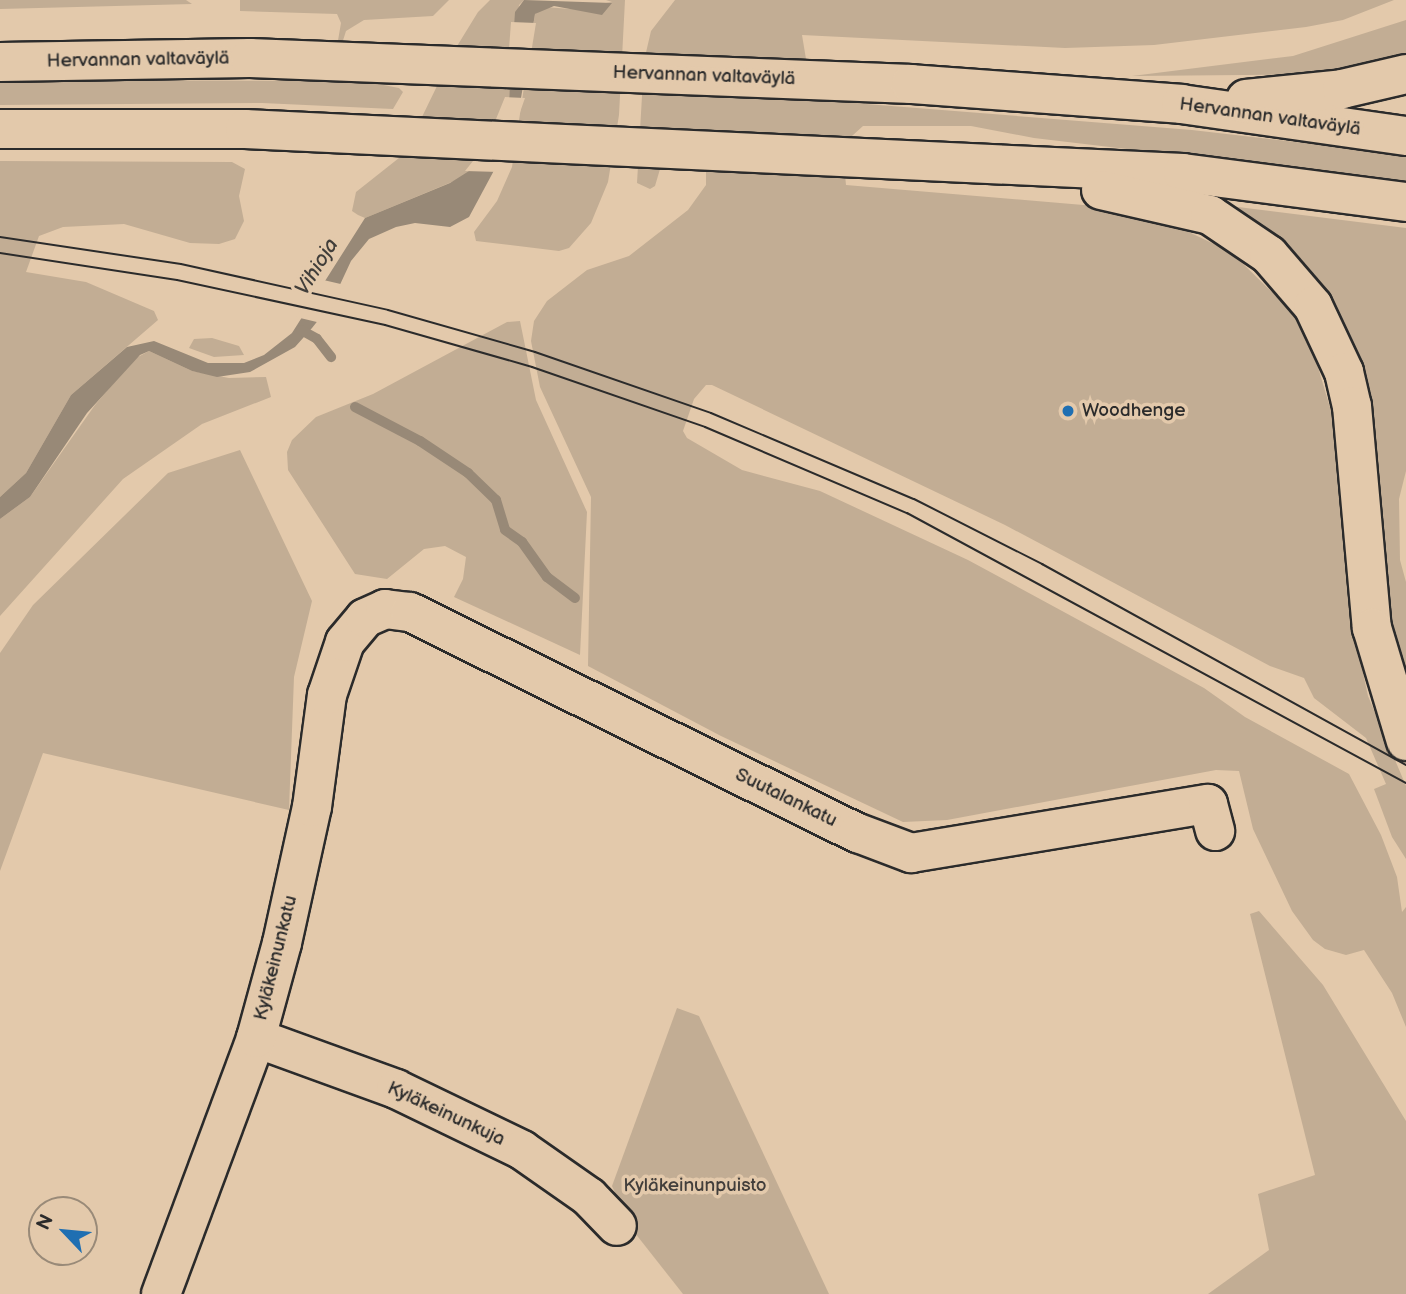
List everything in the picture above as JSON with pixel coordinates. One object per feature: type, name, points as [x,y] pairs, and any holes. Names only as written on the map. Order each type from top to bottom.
[{"type":"main road","name":"Hervannan valtaväylä","points":[[0,62],[250,58],[911,84],[1181,104],[1406,136]]},
{"type":"main road","points":[[1181,104],[1342,89],[1406,74]]},
{"type":"main road","points":[[0,129],[245,129],[1183,173],[1406,201]]},
{"type":"main road","points":[[965,163],[1135,195],[1210,215],[1269,255],[1313,306],[1344,372],[1350,395],[1372,628],[1406,741]]},
{"type":"main road","name":"Suutalankatu","points":[[365,618],[385,609],[410,612],[858,833],[911,853],[1208,804],[1215,831]]},
{"type":"main road","name":"Kyläkeinunkatu","points":[[161,1294],[256,1038],[312,807],[327,695],[345,642],[365,618]]},
{"type":"main road","name":"Kyläkeinunkuja","points":[[256,1038],[396,1089],[523,1150],[589,1197],[617,1226]]},
{"type":"green space","points":[[0,0],[186,0],[192,4],[0,9]]},
{"type":"green space","points":[[240,0],[449,0],[433,16],[364,20],[346,31],[340,50],[352,79],[399,88],[403,92],[393,109],[262,103],[0,105],[0,80],[331,81],[341,23],[337,14],[240,11]]},
{"type":"green space","points":[[490,0],[524,0],[519,5],[509,101],[501,123],[471,171],[459,179],[365,218],[358,215],[352,211],[356,192],[404,154],[454,51],[478,12]]},
{"type":"green space","points":[[606,0],[625,0],[619,115],[608,182],[591,223],[569,248],[559,251],[476,241],[474,232],[497,201],[512,167],[535,14],[546,7],[570,9],[612,2]]},
{"type":"green space","points":[[675,0],[1394,0],[1343,20],[1306,27],[1154,45],[1065,48],[802,35],[806,59],[802,73],[866,104],[1192,130],[1406,155],[1406,182],[1034,138],[971,126],[863,126],[842,145],[846,185],[1095,206],[1157,217],[1231,252],[1290,310],[1312,347],[1334,421],[1357,645],[1368,696],[1406,786],[1406,859],[1392,837],[1374,789],[1386,784],[1366,738],[1314,698],[1304,678],[1270,666],[1005,525],[712,385],[706,385],[694,399],[683,431],[687,438],[742,470],[820,491],[968,560],[1204,688],[1245,717],[1349,774],[1381,835],[1397,877],[1402,912],[1406,907],[1406,1027],[1392,993],[1364,950],[1346,955],[1325,949],[1313,940],[1292,911],[1253,829],[1239,771],[1216,770],[947,820],[903,822],[721,736],[588,666],[591,497],[540,387],[531,341],[534,321],[547,301],[587,270],[629,256],[688,210],[706,185],[706,161],[694,132],[684,128],[673,130],[655,186],[650,189],[637,183],[644,61],[651,31]]},
{"type":"green space","points":[[1406,20],[1406,57],[1341,74],[1132,76],[1293,56]]},
{"type":"green space","points":[[0,161],[232,162],[245,169],[239,196],[244,221],[235,239],[219,244],[190,243],[124,224],[63,227],[39,236],[26,272],[86,282],[154,311],[158,320],[71,395],[26,473],[0,497]]},
{"type":"green space","points":[[1230,206],[1406,228],[1406,471],[1399,499],[1400,560],[1406,582],[1406,697],[1391,655],[1335,307],[1294,251]]},
{"type":"green space","points":[[520,321],[536,400],[587,512],[580,655],[454,597],[463,579],[466,557],[445,546],[424,549],[387,579],[355,574],[288,470],[287,452],[292,440],[316,417],[373,394],[507,322]]},
{"type":"green space","points":[[212,338],[239,346],[244,355],[214,357],[189,348],[194,339]]},
{"type":"green space","points":[[149,351],[192,371],[229,378],[266,377],[271,397],[202,424],[123,479],[0,616],[0,519],[30,497],[95,405],[134,359]]},
{"type":"green space","points":[[240,450],[312,601],[294,677],[289,810],[43,753],[0,871],[0,653],[33,605],[168,473]]},
{"type":"green space","points":[[1259,911],[1323,985],[1406,1121],[1406,1294],[1208,1294],[1269,1250],[1258,1194],[1315,1175],[1250,914]]},
{"type":"green space","name":"Kyläkeinunpuisto","points":[[677,1008],[699,1016],[829,1294],[683,1294],[631,1228],[612,1186]]},
{"type":"shaded area","points":[[524,0],[612,3],[602,15],[554,6],[535,14],[521,98],[505,150],[469,217],[450,227],[415,223],[396,227],[369,239],[351,261],[331,304],[295,347],[250,372],[217,377],[192,371],[149,351],[140,355],[87,413],[30,497],[0,519],[0,497],[26,473],[71,395],[127,347],[154,341],[208,363],[244,363],[264,355],[292,333],[365,218],[450,183],[477,166],[509,101],[515,12]]},
{"type":"pier","points":[[511,22],[536,23],[525,90],[506,90]]},
{"type":"pier","points":[[505,97],[525,98],[499,172],[465,171],[485,146]]},
{"type":"pier","points":[[319,279],[345,285],[321,323],[296,317]]},
{"type":"waterway","points":[[301,330],[317,339],[331,357]]},
{"type":"waterway","points":[[355,407],[420,441],[468,473],[496,500],[505,530],[522,542],[547,577],[575,598]]},
{"type":"tram line","points":[[0,237],[181,264],[388,310],[535,352],[711,413],[914,499],[1042,564],[1406,765]]},
{"type":"tram line","points":[[0,253],[177,280],[385,325],[532,367],[705,427],[907,513],[1406,783]]},
{"type":"place","name":"Woodhenge","points":[[1068,411]]},
{"type":"water label","name":"Vihioja","points":[[317,267]]}]
